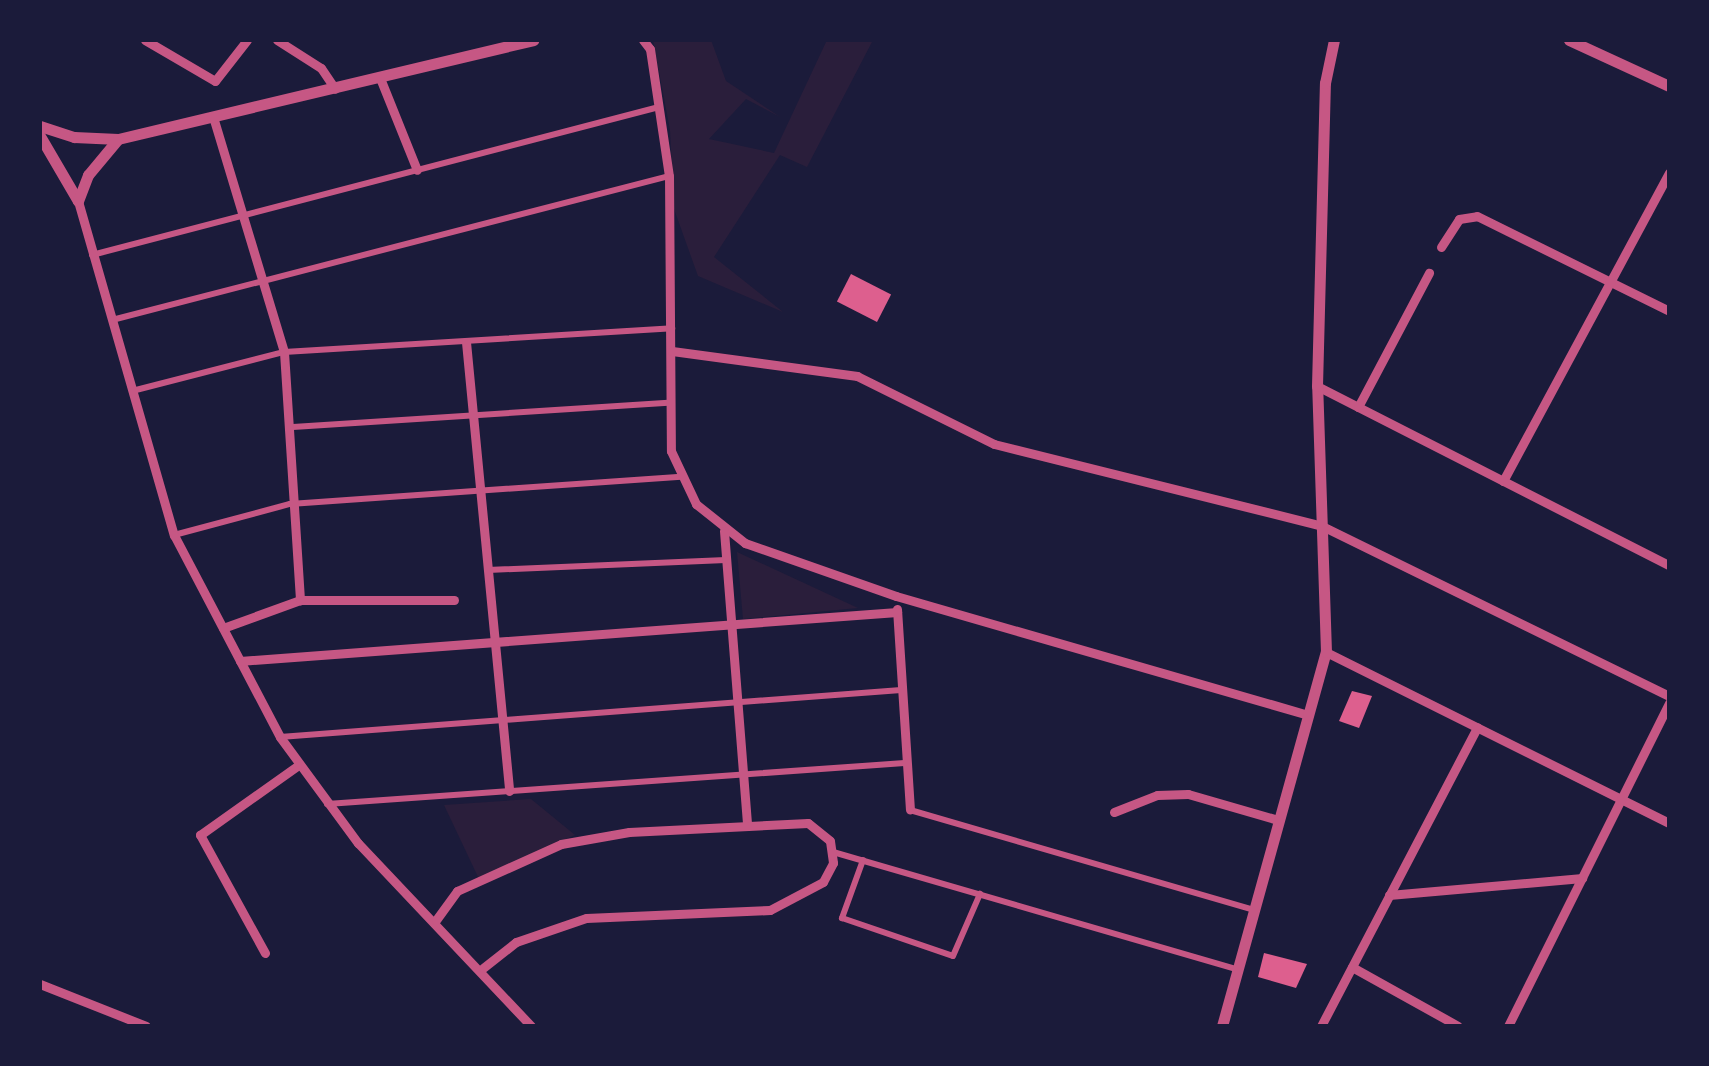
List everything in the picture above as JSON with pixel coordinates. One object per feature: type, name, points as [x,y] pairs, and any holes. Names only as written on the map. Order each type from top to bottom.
[{"type":"street","points":[[145,40],[214,81],[247,40]]},
{"type":"street","points":[[277,40],[321,68],[336,90]]},
{"type":"street","points":[[643,40],[659,107],[669,176],[671,451],[696,504],[724,531],[896,596],[1308,715]]},
{"type":"street","points":[[1222,1026],[1326,652],[1317,386],[1326,83],[1334,40]]},
{"type":"street","points":[[1570,40],[1669,86]]},
{"type":"street","points":[[40,126],[74,137],[118,139],[214,120],[525,41]]},
{"type":"street","points":[[380,78],[417,170]]},
{"type":"street","points":[[92,255],[659,107]]},
{"type":"street","points":[[214,120],[284,352],[292,428],[290,504],[300,600]]},
{"type":"street","points":[[40,136],[78,202],[174,534],[280,737],[326,804],[483,968],[532,1026]]},
{"type":"street","points":[[78,202],[88,175],[118,139]]},
{"type":"street","points":[[1503,481],[1669,172]]},
{"type":"street","points":[[111,320],[669,176]]},
{"type":"street","points":[[1441,248],[1458,218],[1488,220],[1669,311]]},
{"type":"street","points":[[1358,407],[1429,273]]},
{"type":"street","points":[[132,390],[284,352],[673,328]]},
{"type":"street","points":[[466,342],[509,791]]},
{"type":"street","points":[[672,351],[857,376],[994,444],[1320,525],[1669,700],[1508,1026]]},
{"type":"street","points":[[1317,386],[1669,565]]},
{"type":"street","points":[[292,428],[668,403]]},
{"type":"street","points":[[174,534],[290,504],[681,477]]},
{"type":"street","points":[[724,531],[748,826]]},
{"type":"street","points":[[488,570],[726,560]]},
{"type":"street","points":[[896,596],[910,810],[1254,910]]},
{"type":"street","points":[[222,628],[300,600],[454,600]]},
{"type":"street","points":[[240,661],[897,612]]},
{"type":"street","points":[[1326,652],[1669,823]]},
{"type":"street","points":[[280,737],[901,690]]},
{"type":"street","points":[[1321,1026],[1477,727]]},
{"type":"street","points":[[326,804],[905,763]]},
{"type":"street","points":[[265,954],[200,834],[297,766]]},
{"type":"street","points":[[1114,812],[1156,795],[1188,794],[1278,820]]},
{"type":"street","points":[[436,920],[457,891],[561,844],[629,832],[808,823],[824,833],[833,852],[829,874],[813,889],[770,910],[586,918],[516,942],[483,968]]},
{"type":"street","points":[[833,852],[1238,970]]},
{"type":"street","points":[[862,860],[842,918],[953,956],[980,894]]},
{"type":"street","points":[[1389,895],[1582,878]]},
{"type":"street","points":[[1352,967],[1458,1026]]},
{"type":"street","points":[[40,984],[146,1026]]},
{"type":"shaded area","points":[[653,40],[711,40],[726,81],[780,117],[746,99],[709,139],[774,153],[827,40],[873,40],[807,167],[780,155],[714,257],[783,312],[698,276],[674,209],[670,130]]},
{"type":"shaded area","points":[[737,552],[858,608],[743,619]]},
{"type":"shaded area","points":[[531,799],[575,835],[479,879],[444,805]]},
{"type":"building","points":[[851,274],[891,294],[877,322],[837,302]]},
{"type":"building","points":[[1352,691],[1372,696],[1359,728],[1339,721]]},
{"type":"building","points":[[1264,953],[1307,964],[1296,988],[1258,977]]}]
